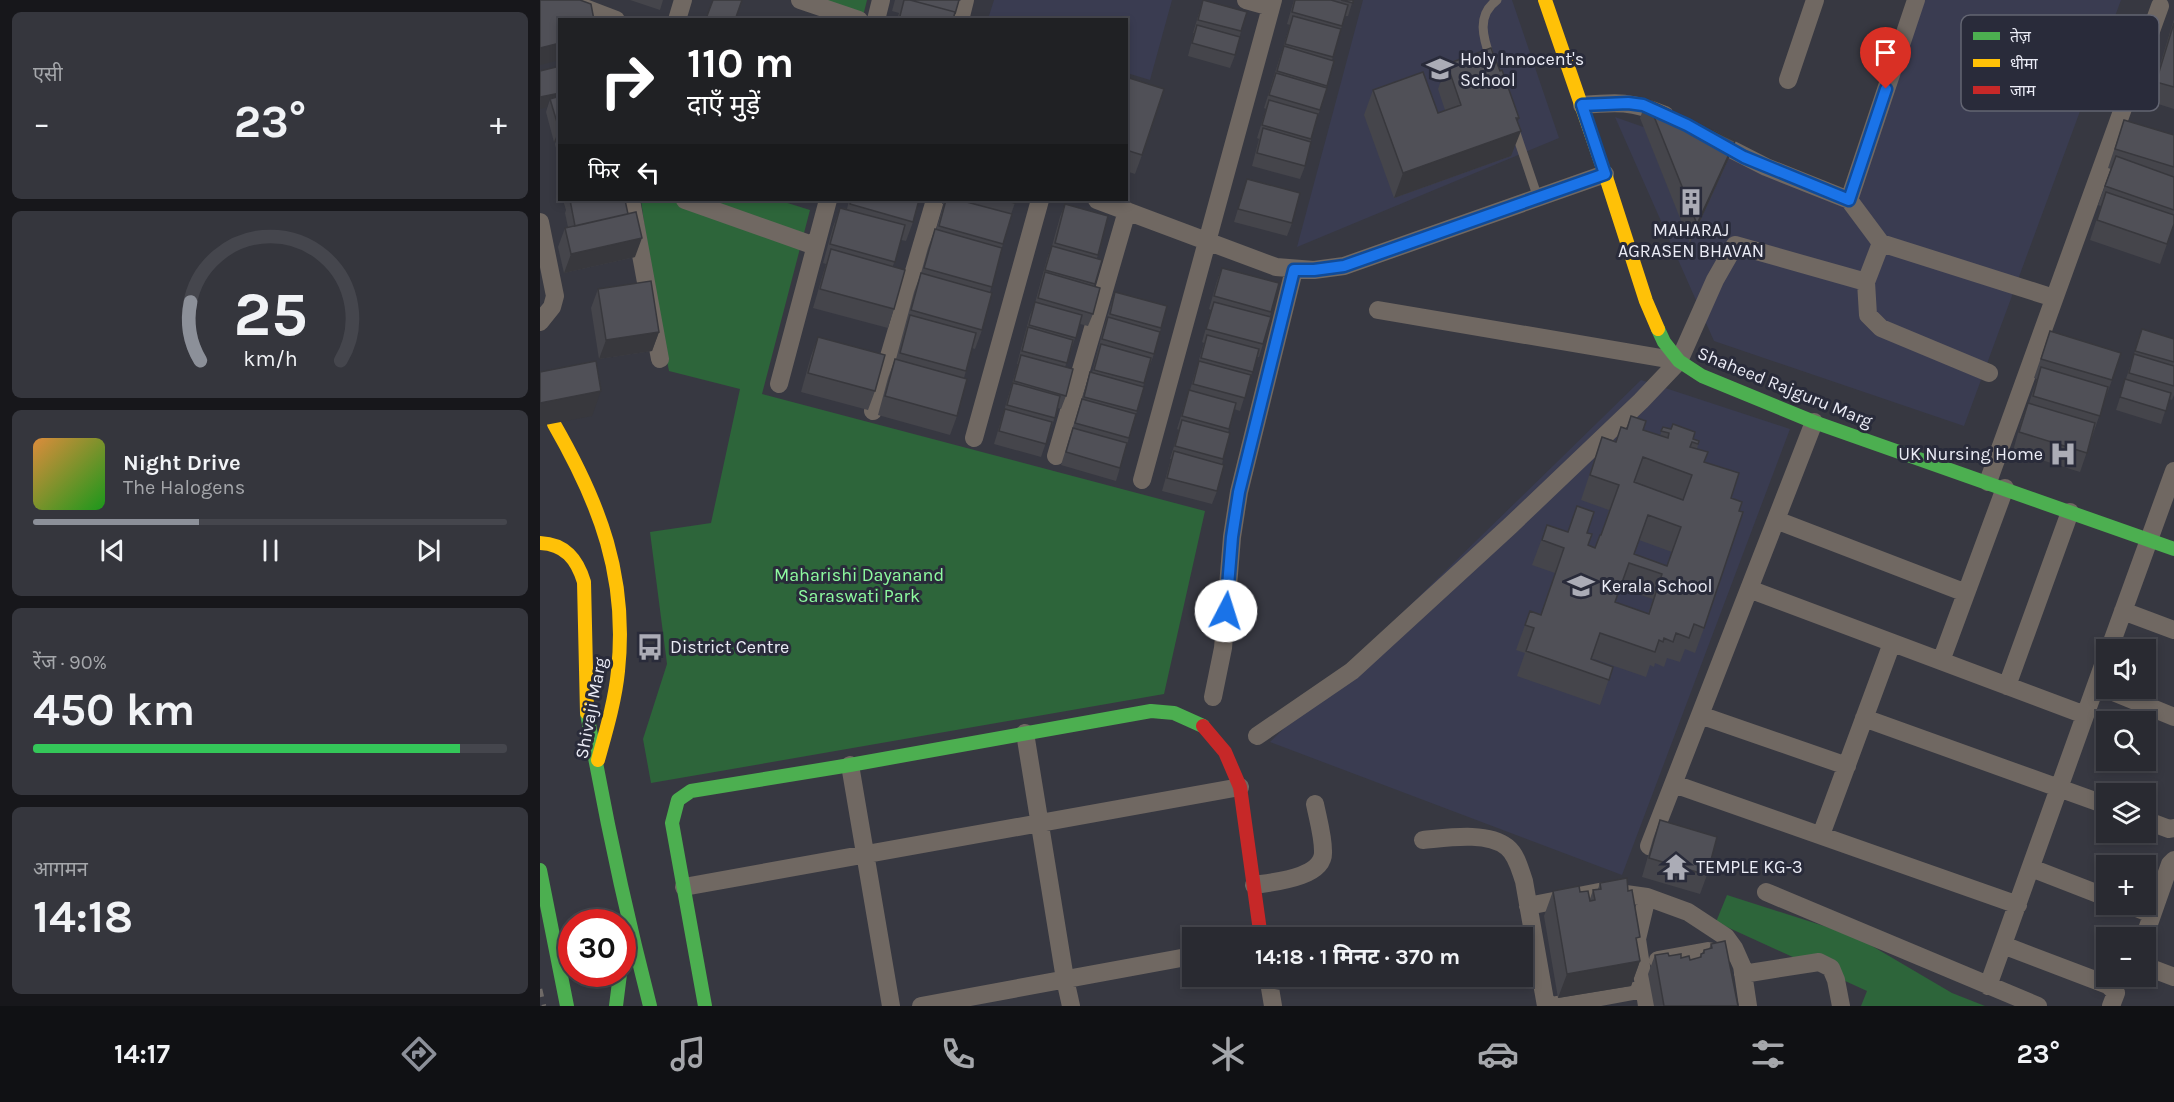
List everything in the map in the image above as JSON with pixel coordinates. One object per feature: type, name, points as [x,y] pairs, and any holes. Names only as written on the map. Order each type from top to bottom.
[{"type":"street","points":[[564,0],[612,18]]},
{"type":"street","points":[[678,18],[683,0]]},
{"type":"street","points":[[800,0],[853,18]]},
{"type":"street","points":[[876,18],[881,0]]},
{"type":"street","points":[[960,18],[965,0]]},
{"type":"street","points":[[1142,480],[1272,3],[1246,0]]},
{"type":"street","name":"Shaheed Rajguru Marg","points":[[1545,0],[1646,301],[1664,342],[1679,361],[1702,376],[1814,422],[2174,549]]},
{"type":"street","points":[[1788,80],[1815,0]]},
{"type":"street","points":[[1849,200],[1916,0]]},
{"type":"street","points":[[2157,15],[2160,6]]},
{"type":"street","points":[[1582,105],[1628,103],[1643,105],[1677,121]]},
{"type":"street","points":[[1941,661],[1966,593],[1996,485],[2054,298],[2122,111]]},
{"type":"street","points":[[1696,131],[1752,160],[1849,200],[1881,243],[2054,298]]},
{"type":"street","points":[[1100,201],[1285,268],[1314,270],[1344,266],[1605,174]]},
{"type":"street","points":[[631,201],[660,359]]},
{"type":"street","points":[[688,201],[815,246]]},
{"type":"street","points":[[778,384],[828,201]]},
{"type":"street","points":[[873,411],[935,201]]},
{"type":"street","points":[[974,438],[1040,201]]},
{"type":"street","points":[[1056,456],[1127,211]]},
{"type":"street","points":[[540,222],[555,296],[552,307],[540,322]]},
{"type":"street","points":[[1881,243],[1866,282],[1868,315],[1881,328],[1989,373]]},
{"type":"street","points":[[1257,736],[1352,671],[1641,402],[1679,361],[1715,280],[1735,245],[1866,282]]},
{"type":"street","points":[[1213,697],[1223,648],[1232,537],[1239,492],[1285,268]]},
{"type":"street","points":[[1378,310],[1679,361]]},
{"type":"street","points":[[1649,846],[1814,422]]},
{"type":"street","name":"Shivaji Marg","points":[[554,424],[572,451],[599,510],[609,541],[620,606],[619,671],[609,724],[596,765],[625,909]]},
{"type":"street","points":[[2113,639],[2174,471]]},
{"type":"street","points":[[2007,686],[2070,512]]},
{"type":"street","points":[[1776,520],[1966,593]]},
{"type":"street","points":[[540,543],[556,545],[567,551],[582,570],[587,710],[596,765]]},
{"type":"street","points":[[1749,589],[2085,715]]},
{"type":"street","points":[[2123,610],[2174,630]]},
{"type":"street","points":[[1821,835],[1892,643]]},
{"type":"street","points":[[1988,986],[2096,685]]},
{"type":"street","points":[[2130,699],[2174,717]]},
{"type":"street","points":[[705,1006],[672,823],[678,800],[691,791],[1151,711],[1174,713],[1204,727],[1226,752],[1240,787],[1260,927]]},
{"type":"street","points":[[1700,715],[1846,766]]},
{"type":"street","points":[[1864,718],[2096,801]]},
{"type":"street","points":[[1025,733],[1071,1006]]},
{"type":"street","points":[[850,765],[891,1006]]},
{"type":"street","points":[[1674,784],[2018,905]]},
{"type":"street","points":[[684,888],[1240,787]]},
{"type":"street","points":[[1254,885],[1291,879],[1316,868],[1324,852],[1315,804]]},
{"type":"street","points":[[2156,824],[2169,829],[2174,828]]},
{"type":"street","points":[[1423,840],[1467,837],[1497,842],[1507,848],[1518,862],[1528,906],[1527,927]]},
{"type":"street","points":[[2156,901],[2170,864],[2174,860]]},
{"type":"street","points":[[2031,868],[2096,893]]},
{"type":"street","points":[[540,870],[567,1006]]},
{"type":"street","points":[[1528,906],[1604,891],[1647,897],[1688,912],[1726,937],[1740,966],[1748,1006]]},
{"type":"street","points":[[1766,892],[2038,1006]]},
{"type":"street","points":[[1551,1006],[1646,998],[1637,939],[1647,897]]},
{"type":"street","points":[[2003,945],[2108,985],[2115,993],[2111,1006]]},
{"type":"street","points":[[1641,963],[1708,951],[1740,966],[1819,963],[1831,968],[1836,980],[1840,1006]]},
{"type":"street","name":"Shivaji Marg","points":[[636,953],[650,1006]]},
{"type":"street","points":[[921,1006],[1182,958]]},
{"type":"street","points":[[1533,958],[1546,1006]]},
{"type":"street","points":[[2156,970],[2174,977]]},
{"type":"street","points":[[616,1004],[618,987]]},
{"type":"street","points":[[1269,987],[1273,1006]]},
{"type":"lane","points":[[1494,67],[1486,46],[1483,21],[1486,8],[1497,0]]},
{"type":"lane","points":[[1512,121],[1538,198]]},
{"type":"shaded area","points":[[994,0],[1172,0],[1150,80],[1128,73],[1128,18],[988,18]]},
{"type":"shaded area","name":"Holy Innocent's School","points":[[1363,0],[1512,0],[1559,138],[1297,247]]},
{"type":"shaded area","points":[[1913,0],[2121,0],[2115,15],[1961,15],[1961,111],[2080,111],[1964,426],[1714,341],[1615,117],[1847,199]]},
{"type":"shaded area","name":"Kerala School","points":[[1641,380],[1790,429],[1622,875],[1270,742]]},
{"type":"green space","points":[[818,0],[867,0],[863,16]]},
{"type":"green space","name":"Maharishi Dayanand Saraswati Park","points":[[641,201],[781,201],[810,210],[762,394],[1205,511],[1164,694],[651,783],[643,739],[667,664],[650,532],[711,523],[740,389],[669,371],[653,290]]},
{"type":"green space","points":[[1727,895],[1855,936],[1952,993],[1985,1006],[1861,1006],[1867,991],[1716,922]]},
{"type":"building","points":[[540,0],[580,0],[591,4],[594,18],[558,18],[558,44],[540,48]]},
{"type":"building","points":[[713,0],[742,0],[736,18],[707,16]]},
{"type":"building","points":[[904,0],[955,12],[954,18],[900,18]]},
{"type":"building","points":[[910,0],[959,0],[955,14],[955,12]]},
{"type":"building","points":[[1203,0],[1247,12],[1241,31],[1198,20]]},
{"type":"building","points":[[1295,0],[1331,0],[1348,5],[1342,26],[1292,12]]},
{"type":"building","points":[[1293,16],[1341,29],[1333,57],[1285,44]]},
{"type":"building","points":[[2174,23],[2174,87],[2159,83],[2159,72]]},
{"type":"building","points":[[1197,25],[1240,37],[1235,55],[1192,43]]},
{"type":"building","points":[[1284,46],[1334,61],[1327,86],[1277,71]]},
{"type":"building","points":[[1491,48],[1500,71],[1502,70],[1519,118],[1516,118],[1521,131],[1403,173],[1373,90],[1423,72],[1438,113],[1461,105],[1447,64]]},
{"type":"building","points":[[558,66],[558,93],[540,97],[540,71]]},
{"type":"building","points":[[1276,73],[1327,88],[1320,110],[1269,95]]},
{"type":"building","points":[[1128,78],[1164,89],[1142,155],[1128,151]]},
{"type":"building","points":[[558,97],[558,126],[550,99]]},
{"type":"building","name":"MAHARAJ AGRASEN BHAVAN","points":[[1647,99],[1735,141],[1697,224]]},
{"type":"building","points":[[1269,100],[1318,114],[1311,139],[1262,125]]},
{"type":"building","points":[[2124,120],[2174,135],[2174,167],[2115,149]]},
{"type":"building","points":[[1263,128],[1311,142],[1305,166],[1257,153]]},
{"type":"building","points":[[2116,156],[2174,177],[2174,210],[2105,186]]},
{"type":"building","points":[[1247,179],[1300,193],[1292,223],[1238,209]]},
{"type":"building","points":[[2106,192],[2174,215],[2174,224],[2167,244],[2097,220]]},
{"type":"building","points":[[570,201],[625,201],[628,214],[575,226]]},
{"type":"building","points":[[851,201],[919,201],[913,222],[850,204]]},
{"type":"building","points":[[946,201],[963,201],[1012,214],[1003,244],[939,226]]},
{"type":"building","points":[[1065,204],[1108,216],[1098,255],[1055,243]]},
{"type":"building","points":[[840,208],[905,225],[895,262],[830,244]]},
{"type":"building","points":[[636,212],[642,238],[571,254],[565,228]]},
{"type":"building","points":[[935,229],[1002,248],[992,287],[924,268]]},
{"type":"building","points":[[1052,246],[1102,260],[1095,284],[1045,270]]},
{"type":"building","points":[[831,249],[905,270],[894,309],[820,289]]},
{"type":"building","points":[[1222,268],[1279,283],[1271,312],[1214,296]]},
{"type":"building","points":[[1045,272],[1100,288],[1093,314],[1038,298]]},
{"type":"building","points":[[921,273],[992,293],[982,330],[911,310]]},
{"type":"building","points":[[651,281],[659,332],[606,340],[598,289]]},
{"type":"building","points":[[1115,292],[1167,306],[1161,328],[1110,314]]},
{"type":"building","points":[[1035,302],[1082,315],[1076,338],[1029,325]]},
{"type":"building","points":[[1214,302],[1271,317],[1263,344],[1206,329]]},
{"type":"building","points":[[910,315],[976,333],[966,371],[900,353]]},
{"type":"building","points":[[1108,317],[1160,332],[1154,354],[1102,339]]},
{"type":"building","points":[[1028,327],[1073,340],[1067,363],[1022,351]]},
{"type":"building","points":[[2142,329],[2174,339],[2174,362],[2135,351]]},
{"type":"building","points":[[2050,331],[2121,353],[2112,380],[2041,359]]},
{"type":"building","points":[[1207,335],[1259,349],[1253,372],[1201,358]]},
{"type":"building","points":[[818,337],[885,355],[875,391],[808,373]]},
{"type":"building","points":[[1101,344],[1151,358],[1144,383],[1094,370]]},
{"type":"building","points":[[2134,354],[2174,366],[2174,386],[2129,373]]},
{"type":"building","points":[[1021,355],[1073,369],[1066,396],[1014,381]]},
{"type":"building","points":[[895,359],[967,379],[957,416],[885,396]]},
{"type":"building","points":[[596,361],[601,391],[540,403],[540,372]]},
{"type":"building","points":[[1199,361],[1251,375],[1245,398],[1193,384]]},
{"type":"building","points":[[2041,367],[2108,387],[2100,416],[2033,396]]},
{"type":"building","points":[[1090,372],[1144,387],[1137,411],[1084,397]]},
{"type":"building","points":[[2125,379],[2171,393],[2166,411],[2120,397]]},
{"type":"building","points":[[1013,383],[1060,396],[1055,418],[1007,405]]},
{"type":"building","points":[[1189,390],[1236,403],[1229,429],[1182,416]]},
{"type":"building","points":[[1082,399],[1136,414],[1129,438],[1075,423]]},
{"type":"building","points":[[2028,403],[2095,423],[2087,453],[2019,432]]},
{"type":"building","points":[[1005,409],[1052,422],[1046,444],[999,431]]},
{"type":"building","points":[[1631,416],[1646,421],[1643,430],[1668,438],[1669,433],[1661,431],[1663,427],[1671,429],[1673,424],[1695,432],[1693,439],[1699,441],[1698,444],[1692,442],[1690,447],[1708,452],[1704,462],[1739,473],[1731,498],[1742,502],[1739,511],[1743,512],[1704,628],[1694,624],[1689,638],[1676,633],[1673,642],[1664,638],[1663,642],[1659,640],[1655,652],[1600,633],[1591,659],[1613,667],[1609,680],[1526,651],[1534,628],[1525,625],[1530,611],[1541,615],[1564,548],[1542,540],[1547,525],[1568,532],[1577,506],[1594,512],[1587,533],[1592,534],[1588,545],[1595,548],[1619,485],[1590,475],[1602,437],[1616,442],[1621,427],[1627,429]],"holes":[[[1643,457],[1692,475],[1683,500],[1634,482]],[[1648,515],[1681,527],[1667,566],[1634,554]],[[1629,563],[1662,574],[1649,614],[1615,602]]]},
{"type":"building","points":[[1182,420],[1230,433],[1223,459],[1175,446]]},
{"type":"building","points":[[1073,428],[1127,443],[1120,468],[1066,452]]},
{"type":"building","points":[[1174,451],[1224,465],[1217,491],[1167,478]]},
{"type":"building","points":[[1660,820],[1717,837],[1707,875],[1649,858]]},
{"type":"building","points":[[1627,878],[1628,891],[1632,890],[1640,937],[1636,938],[1640,961],[1567,974],[1553,891],[1579,886],[1580,892],[1588,891],[1590,901],[1595,900],[1593,890],[1601,889],[1600,883]]},
{"type":"building","points":[[1725,941],[1738,1006],[1664,1006],[1655,955],[1681,954],[1681,958],[1689,956],[1690,960],[1701,957],[1704,950],[1712,948],[1711,944]]},
{"type":"railway","points":[[540,989],[544,1006]]},
{"type":"traffic: fast","points":[[1658,329],[1664,342],[1679,361],[1702,376],[1814,422],[2174,549]]},
{"type":"traffic: fast","points":[[705,1006],[672,823],[678,800],[691,791],[1151,711],[1174,713],[1203,726]]},
{"type":"traffic: fast","points":[[587,713],[600,786],[650,1006]]},
{"type":"traffic: fast","points":[[540,870],[567,1006]]},
{"type":"traffic: fast","points":[[616,1006],[618,987]]},
{"type":"traffic: slow","points":[[1545,0],[1646,301],[1658,329]]},
{"type":"traffic: slow","points":[[554,424],[585,483],[597,513],[607,542],[619,604],[620,637],[617,682],[598,760]]},
{"type":"traffic: slow","points":[[540,543],[556,546],[569,554],[578,566],[584,582],[587,713]]},
{"type":"traffic: jam","points":[[1203,726],[1225,752],[1240,787],[1259,927]]},
{"type":"place","name":"Holy Innocent's School","points":[[1440,69]]},
{"type":"place","name":"MAHARAJ AGRASEN BHAVAN","points":[[1691,202]]},
{"type":"place","name":"UK Nursing Home","points":[[2063,454]]},
{"type":"place","name":"Kerala School","points":[[1581,586]]},
{"type":"place","name":"District Centre","points":[[650,647]]},
{"type":"place","name":"TEMPLE KG-3","points":[[1676,867]]},
{"type":"route","points":[[1226,611],[1232,537],[1239,492],[1294,270],[1344,266],[1407,246],[1605,174],[1582,105],[1612,103],[1643,105],[1687,125],[1744,157],[1849,200],[1886,89]]}]
